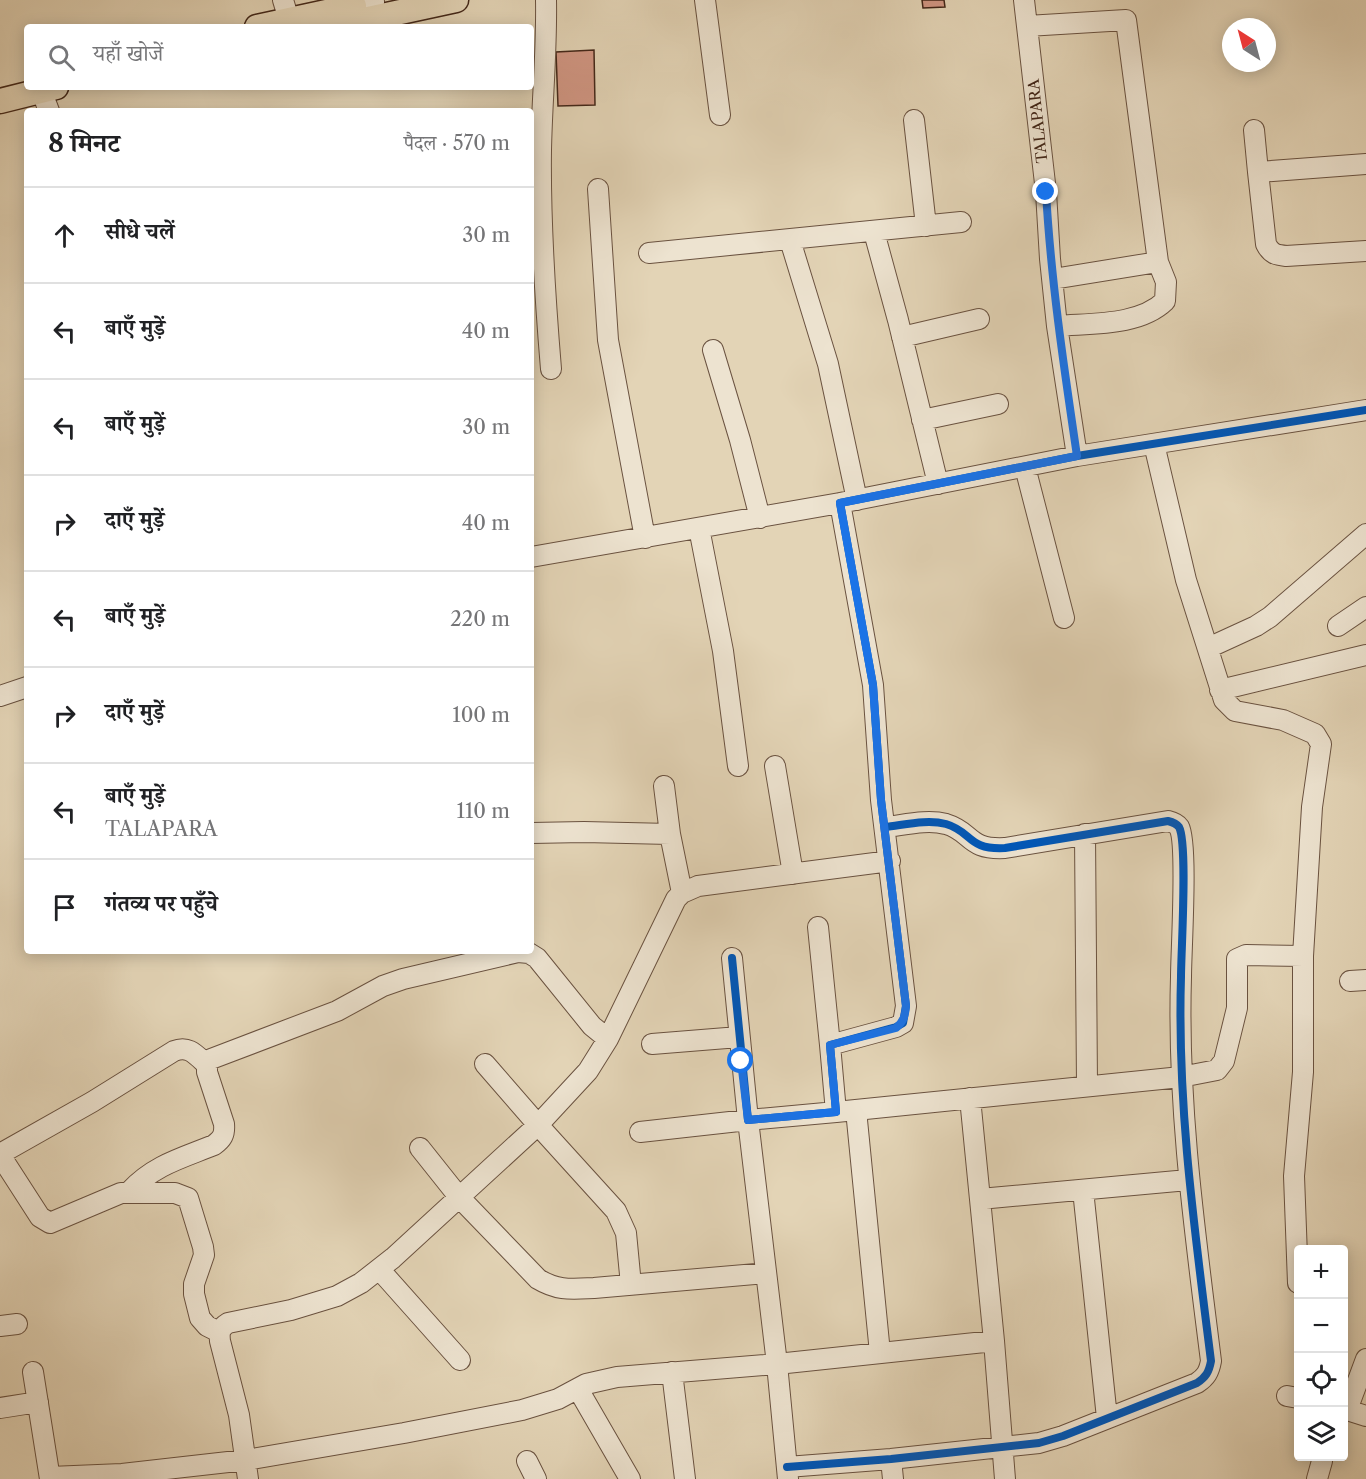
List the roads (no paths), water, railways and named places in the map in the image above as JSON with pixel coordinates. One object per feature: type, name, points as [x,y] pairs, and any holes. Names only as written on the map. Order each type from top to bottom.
[{"type":"main road","points":[[345,24],[456,0]]},
{"type":"main road","points":[[262,24],[286,10],[376,1]]},
{"type":"main road","points":[[0,86],[24,89]]},
{"type":"main road","points":[[0,101],[43,92]]},
{"type":"street","points":[[546,0],[546,49],[537,241],[540,338],[551,369]]},
{"type":"street","points":[[705,0],[720,115]]},
{"type":"street","name":"TALAPARA","points":[[1024,0],[1046,192],[1057,326],[1077,456]]},
{"type":"street","points":[[1028,26],[1126,20],[1158,262],[1166,282],[1167,292],[1165,301],[1158,308],[1144,314],[1124,319],[1057,326]]},
{"type":"street","points":[[914,120],[926,226]]},
{"type":"street","points":[[1254,130],[1266,244],[1270,251],[1276,255],[1286,256],[1366,251]]},
{"type":"street","points":[[1258,172],[1366,164]]},
{"type":"street","points":[[598,189],[608,340],[645,538]]},
{"type":"street","points":[[650,253],[961,222]]},
{"type":"street","points":[[874,232],[938,484]]},
{"type":"street","points":[[790,240],[828,364],[849,502],[873,685],[885,827],[906,1006],[903,1023],[896,1028],[830,1045]]},
{"type":"street","points":[[1053,279],[1158,262]]},
{"type":"street","points":[[902,337],[979,319]]},
{"type":"street","points":[[713,350],[760,518]]},
{"type":"street","points":[[922,420],[998,404]]},
{"type":"street","points":[[534,556],[849,502],[1077,456],[1366,410]]},
{"type":"street","points":[[1154,444],[1186,580],[1224,700],[1235,711],[1283,720],[1315,734],[1321,744],[1312,807],[1303,956],[1303,1072],[1294,1176],[1297,1245]]},
{"type":"street","points":[[1025,466],[1064,618]]},
{"type":"street","points":[[699,528],[723,651],[738,766]]},
{"type":"street","points":[[1208,648],[1270,617],[1366,534]]},
{"type":"street","points":[[1338,626],[1366,607]]},
{"type":"street","points":[[1220,690],[1366,655]]},
{"type":"street","points":[[0,696],[24,688]]},
{"type":"street","points":[[775,766],[793,874]]},
{"type":"street","points":[[664,786],[670,834],[682,893]]},
{"type":"street","points":[[732,958],[787,1473],[1039,1443],[1205,1378],[1210,1370],[1211,1361],[1188,1180],[1181,1077],[1180,994],[1183,892],[1180,828],[1167,820],[988,849],[975,844],[958,830],[942,824],[920,823],[885,827]]},
{"type":"street","points":[[534,833],[670,834]]},
{"type":"street","points":[[1084,834],[1087,1086]]},
{"type":"street","points":[[247,1469],[239,1415],[219,1332],[223,1326],[291,1310],[337,1296],[361,1283],[538,1125],[588,1071],[608,1040],[676,899],[682,893],[698,886],[890,861]]},
{"type":"street","points":[[818,927],[836,1112]]},
{"type":"street","points":[[130,1191],[158,1167],[214,1145],[221,1140],[225,1133],[224,1124],[207,1072],[207,1065],[211,1059],[337,1011],[383,986],[441,960],[499,954]]},
{"type":"street","points":[[531,954],[537,958],[592,1026],[608,1040]]},
{"type":"street","points":[[640,1132],[1181,1077],[1217,1070],[1224,1061],[1238,999],[1237,959],[1246,955],[1303,956]]},
{"type":"street","points":[[651,1044],[739,1037]]},
{"type":"street","points":[[207,1065],[187,1048],[174,1051],[92,1102],[0,1154],[40,1217],[50,1223],[130,1191],[175,1193],[188,1198],[204,1255],[194,1284],[194,1294],[200,1318],[207,1326],[219,1332]]},
{"type":"street","points":[[485,1064],[616,1211],[626,1233],[631,1285]]},
{"type":"street","points":[[970,1098],[1005,1479]]},
{"type":"street","points":[[856,1110],[879,1353]]},
{"type":"street","points":[[420,1148],[459,1197],[538,1279],[552,1287],[567,1289],[766,1274]]},
{"type":"street","points":[[980,1199],[1188,1180]]},
{"type":"street","points":[[1083,1190],[1107,1418]]},
{"type":"street","points":[[379,1269],[460,1360]]},
{"type":"street","points":[[33,1372],[50,1478],[122,1476],[247,1469],[404,1433],[522,1410],[558,1399],[599,1380],[994,1341]]},
{"type":"street","points":[[1352,1412],[1366,1359]]},
{"type":"street","points":[[672,1372],[686,1479]]},
{"type":"street","points":[[578,1389],[630,1479]]},
{"type":"street","points":[[0,1408],[38,1402]]},
{"type":"street","points":[[891,1459],[893,1479]]},
{"type":"street","points":[[527,1461],[536,1479]]}]
